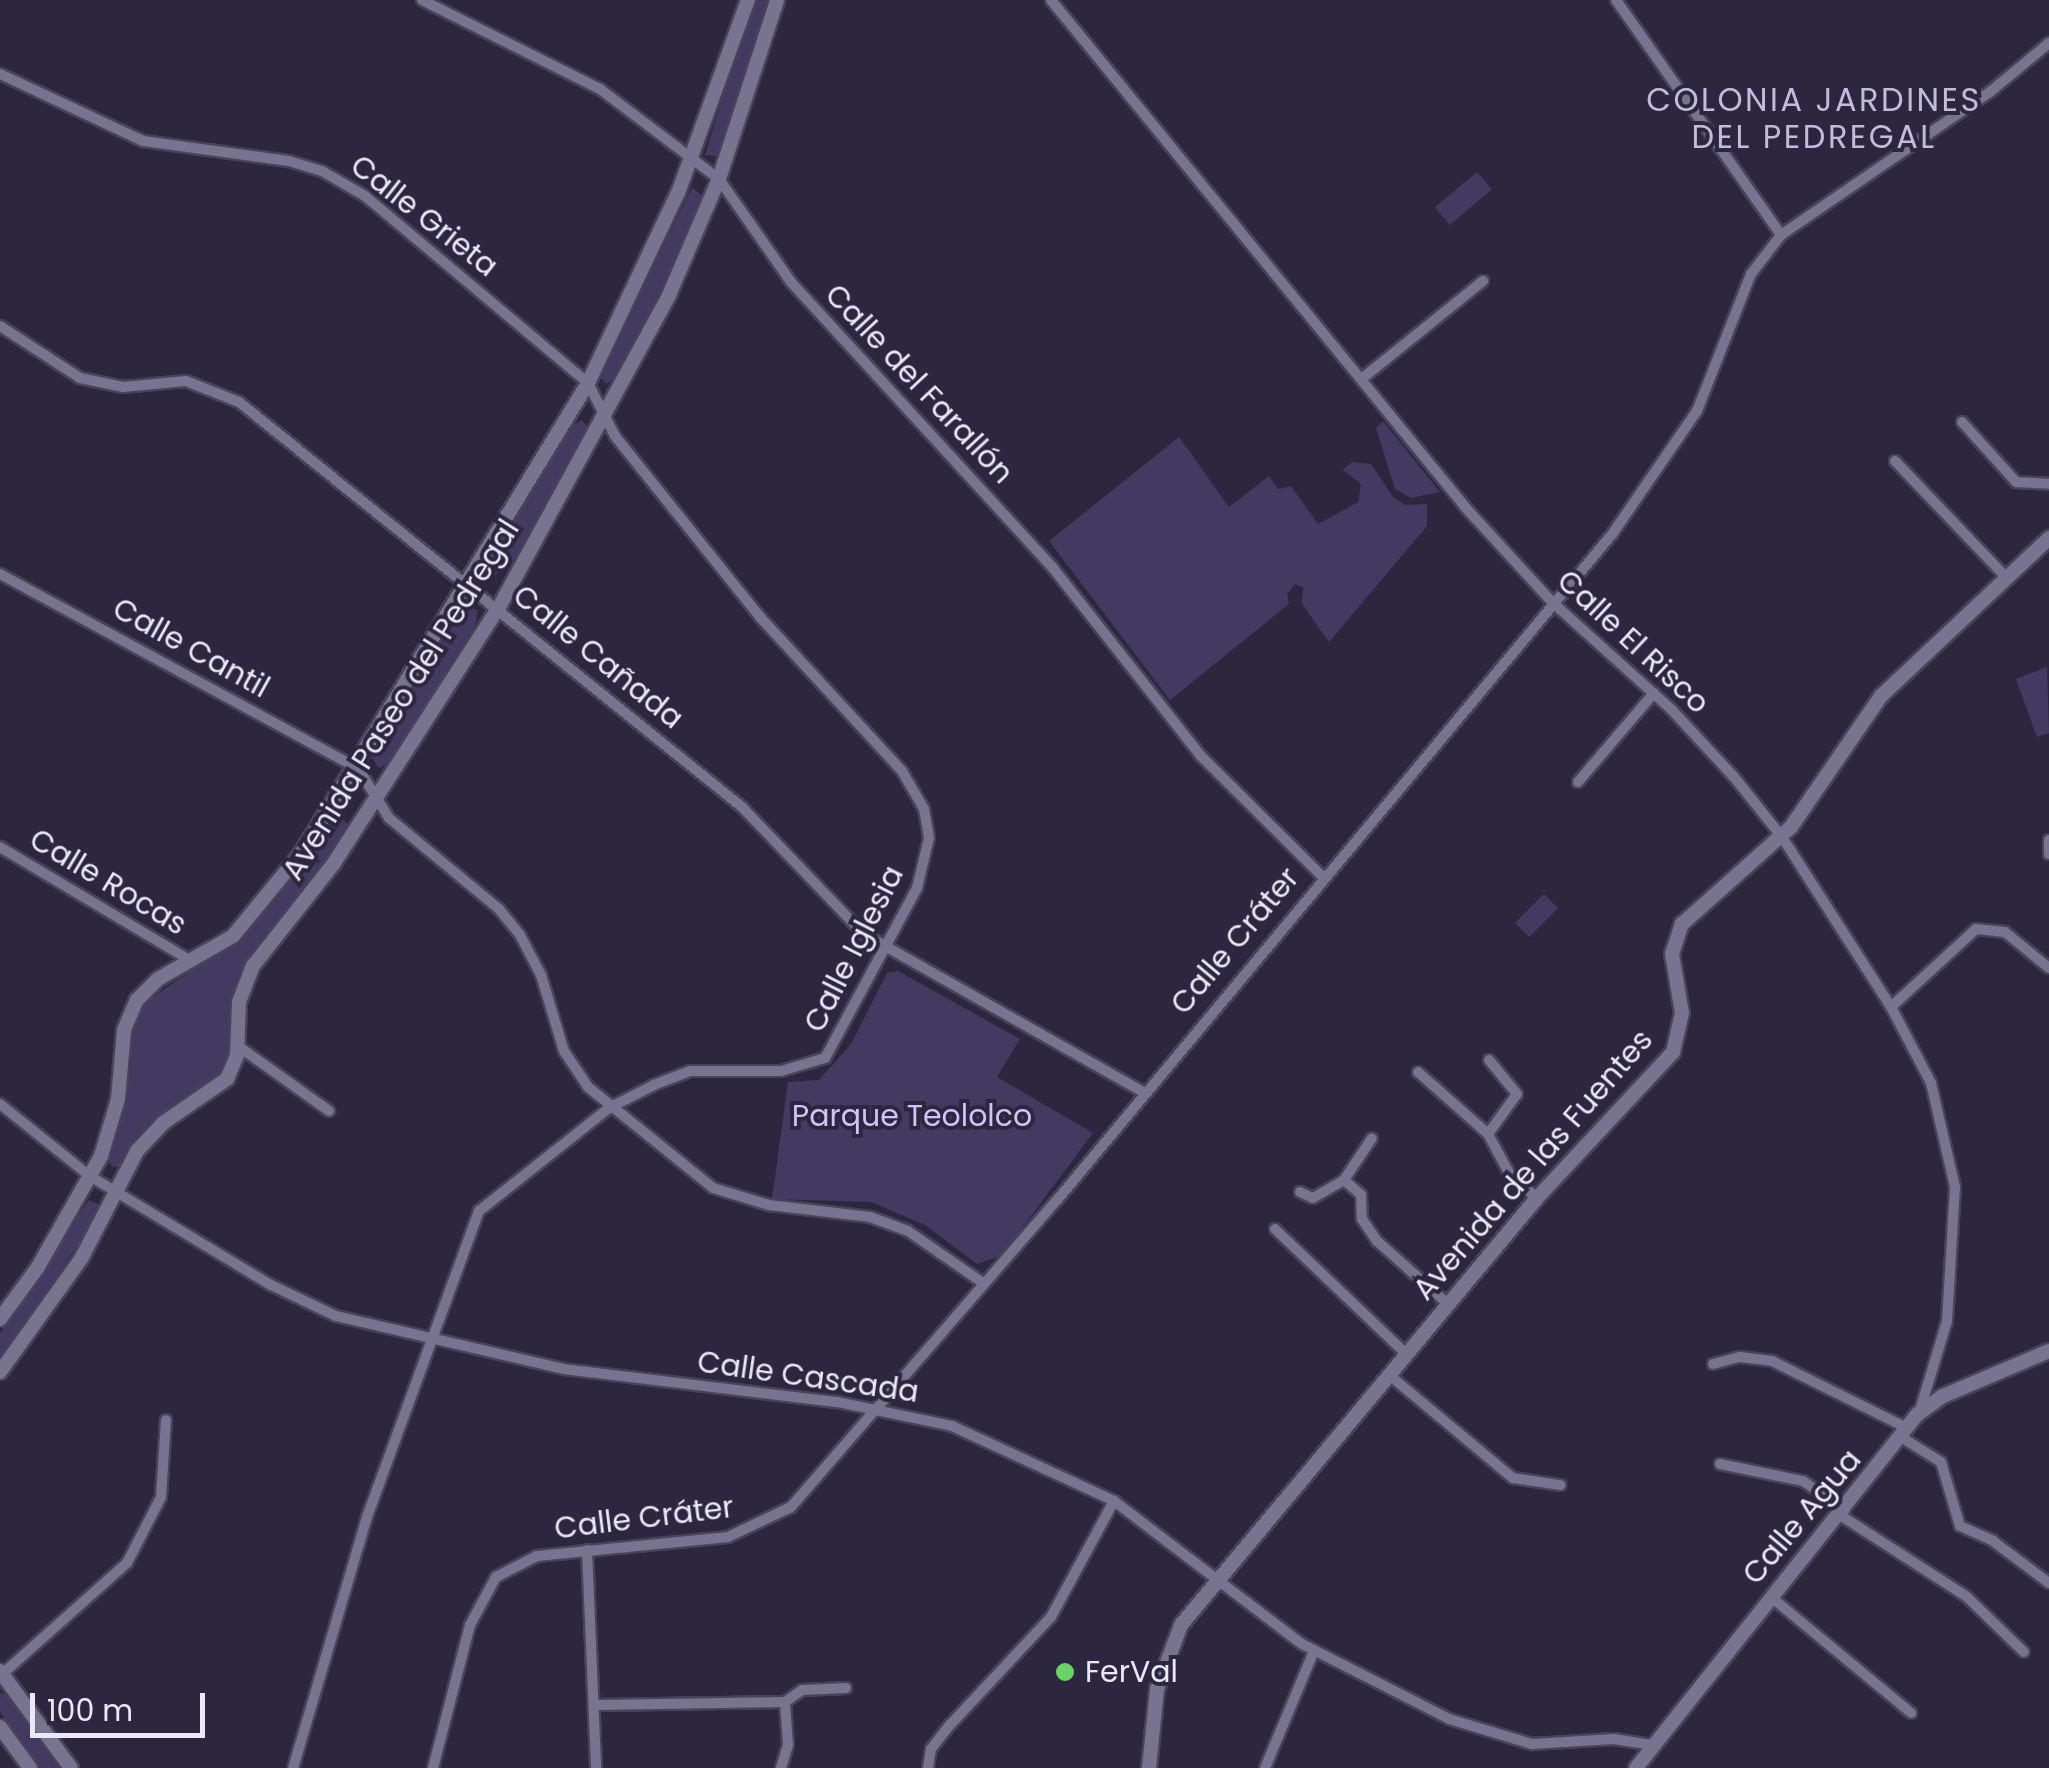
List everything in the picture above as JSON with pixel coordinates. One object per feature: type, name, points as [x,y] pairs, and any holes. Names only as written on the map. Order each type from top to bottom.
[{"type":"main road","name":"Avenida Paseo del Pedregal","points":[[0,1318],[38,1267],[90,1176],[114,1116],[131,1009],[150,986],[240,930],[358,768],[588,383],[694,156],[748,0]]},
{"type":"main road","name":"Avenida Paseo del Pedregal","points":[[0,1372],[60,1291],[156,1130],[228,1079],[238,1046],[239,1002],[249,973],[377,797],[498,608],[607,416],[669,295],[719,178],[777,0]]},
{"type":"main road","name":"Avenida de las Fuentes","points":[[1149,1768],[1166,1657],[1214,1580],[1537,1198],[1673,1052],[1682,1013],[1672,954],[1682,924],[1782,837],[1868,710],[2049,538]]},
{"type":"main road","name":"Calle Agua","points":[[1636,1768],[1650,1745],[1842,1513],[1918,1414],[1943,1396],[2049,1351]]},
{"type":"main road","points":[[1,1674],[72,1768]]},
{"type":"main road","points":[[0,1728],[30,1768]]},
{"type":"street","name":"Calle del Farallón","points":[[422,0],[447,5],[600,89],[719,178],[791,282],[1053,568],[1201,756],[1322,876]]},
{"type":"street","name":"Calle El Risco","points":[[1051,0],[1364,376],[1466,508],[1552,602],[1654,693],[1782,837],[1892,1007],[1931,1083],[1955,1188],[1948,1321],[1918,1414]]},
{"type":"street","points":[[1616,0],[1781,235]]},
{"type":"street","name":"Calle Cráter","points":[[433,1768],[479,1598],[515,1564],[587,1550],[728,1537],[775,1519],[984,1283],[1552,602],[1670,454],[1697,411],[1752,274],[1781,235],[1990,92],[2049,43]]},
{"type":"street","name":"Calle Grieta","points":[[0,74],[143,141],[322,170],[366,196],[588,383],[607,416]]},
{"type":"street","points":[[1364,376],[1483,280]]},
{"type":"street","name":"Calle Cañada","points":[[0,326],[80,378],[123,388],[186,380],[240,402],[742,806],[886,948],[1142,1091]]},
{"type":"street","name":"Calle Iglesia","points":[[293,1768],[332,1622],[428,1340],[479,1211],[609,1108],[690,1071],[781,1071],[825,1058],[886,948],[926,864],[924,808],[902,771],[760,617],[615,436],[607,416]]},
{"type":"street","points":[[1962,422],[2016,482],[2049,484]]},
{"type":"street","points":[[1895,461],[2007,578]]},
{"type":"street","name":"Calle Cantil","points":[[0,574],[358,768]]},
{"type":"street","points":[[1578,782],[1654,693]]},
{"type":"street","points":[[358,768],[389,818],[499,910],[520,936],[541,974],[564,1050],[609,1108],[713,1188],[769,1205],[870,1216],[908,1231],[984,1283]]},
{"type":"street","points":[[2049,840],[2049,854]]},
{"type":"street","name":"Calle Rocas","points":[[0,847],[191,961]]},
{"type":"street","points":[[1892,1007],[1976,929],[2004,932],[2049,968]]},
{"type":"street","points":[[238,1046],[329,1111]]},
{"type":"street","points":[[1488,1134],[1516,1094],[1489,1060]]},
{"type":"street","points":[[1418,1072],[1488,1134],[1509,1173],[1537,1198]]},
{"type":"street","name":"Calle Cascada","points":[[0,1104],[90,1176],[302,1302],[428,1340],[562,1369],[876,1408],[1009,1448],[1114,1501],[1214,1580],[1314,1651],[1492,1735],[1532,1744],[1614,1739],[1650,1745]]},
{"type":"street","points":[[1300,1192],[1314,1198],[1344,1180],[1372,1138]]},
{"type":"street","points":[[1344,1180],[1361,1195],[1362,1219],[1378,1241],[1448,1304]]},
{"type":"street","points":[[1275,1229],[1406,1353]]},
{"type":"street","points":[[1713,1364],[1740,1357],[1772,1361],[1904,1433],[1941,1462],[1960,1526],[1993,1540],[2049,1583]]},
{"type":"street","points":[[1388,1374],[1513,1478],[1560,1485]]},
{"type":"street","points":[[1,1674],[128,1563],[161,1497],[166,1420]]},
{"type":"street","points":[[1720,1464],[1803,1481],[1842,1513],[1967,1597],[2024,1652]]},
{"type":"street","points":[[928,1768],[932,1750],[950,1725],[1051,1616],[1114,1501]]},
{"type":"street","points":[[587,1550],[597,1705],[596,1768]]},
{"type":"street","points":[[1771,1597],[1910,1713]]},
{"type":"street","points":[[1265,1768],[1314,1651]]},
{"type":"street","points":[[597,1705],[785,1702],[802,1690],[846,1688]]},
{"type":"street","points":[[781,1768],[788,1745],[785,1702]]},
{"type":"green space","points":[[752,0],[771,0],[718,156],[705,155]]},
{"type":"green space","points":[[1477,172],[1492,190],[1450,225],[1435,207]]},
{"type":"green space","points":[[692,187],[703,197],[665,286],[619,376],[606,384],[600,377]]},
{"type":"green space","points":[[582,420],[589,430],[511,564],[493,576],[488,564],[573,425]]},
{"type":"green space","points":[[1383,421],[1440,492],[1411,498],[1395,489],[1376,428]]},
{"type":"green space","points":[[1179,437],[1229,507],[1269,476],[1278,489],[1291,486],[1318,524],[1358,502],[1361,484],[1343,470],[1352,462],[1371,464],[1393,497],[1405,505],[1427,504],[1427,526],[1329,642],[1302,604],[1303,587],[1295,584],[1287,594],[1289,604],[1170,700],[1049,541]]},
{"type":"green space","points":[[465,604],[478,611],[475,626],[391,762],[379,768],[371,757]]},
{"type":"green space","points":[[2047,667],[2049,733],[2037,737],[2016,679]]},
{"type":"green space","points":[[335,814],[351,826],[238,979],[232,1053],[217,1083],[159,1118],[122,1166],[112,1167],[107,1159],[125,1101],[130,1032],[143,1004],[244,934]]},
{"type":"green space","points":[[1544,894],[1558,908],[1529,937],[1515,923]]},
{"type":"green space","name":"Parque Teololco","points":[[898,971],[1020,1039],[997,1077],[1093,1133],[1002,1255],[977,1264],[925,1225],[871,1202],[772,1199],[788,1082],[819,1080],[851,1044],[887,973]]},
{"type":"green space","points":[[89,1200],[104,1207],[0,1359],[0,1333]]},
{"type":"green space","points":[[0,1693],[10,1696],[62,1768],[39,1768],[0,1712]]},
{"type":"place","name":"FerVal","points":[[1065,1672]]},
{"type":"district","name":"COLONIA JARDINES DEL PEDREGAL","points":[[1814,120]]}]
